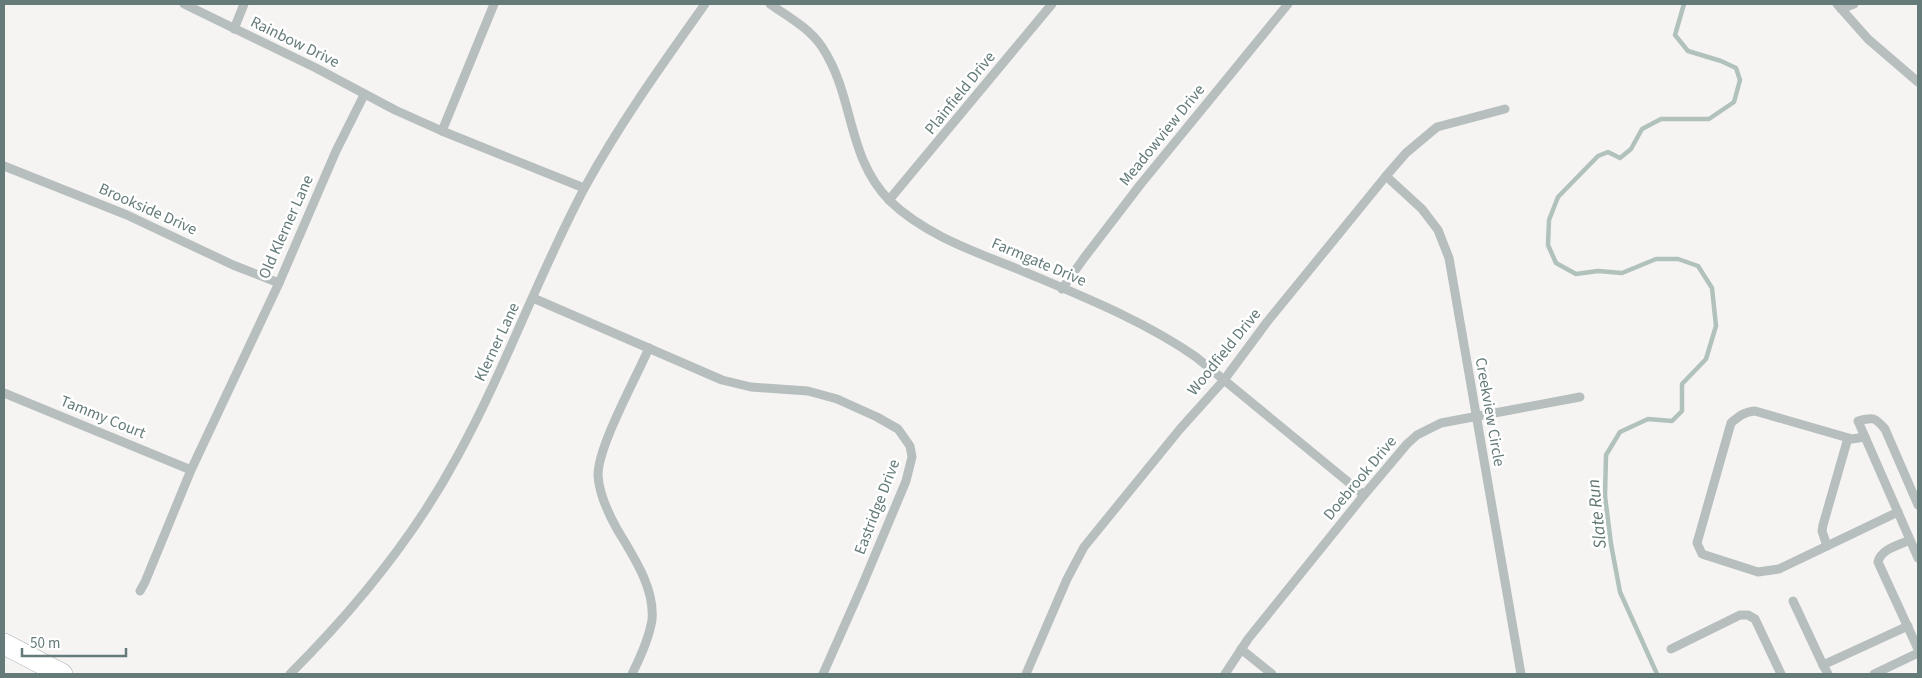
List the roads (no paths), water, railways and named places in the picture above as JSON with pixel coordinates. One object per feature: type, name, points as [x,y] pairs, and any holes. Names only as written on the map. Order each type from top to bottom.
[{"type":"highway","points":[[4,644],[62,674]]},
{"type":"street","name":"Rainbow Drive","points":[[184,4],[316,68],[364,95]]},
{"type":"street","points":[[234,29],[244,4]]},
{"type":"street","points":[[442,131],[494,4]]},
{"type":"street","name":"Klerner Lane","points":[[290,674],[332,632],[364,595],[437,493],[475,423],[584,188],[643,93],[705,4]]},
{"type":"street","name":"Farmgate Drive","points":[[770,4],[811,33],[830,60],[843,92],[867,172],[890,200],[926,229],[1062,288],[1167,338],[1196,357],[1364,496]]},
{"type":"street","name":"Plainfield Drive","points":[[890,200],[1052,4]]},
{"type":"street","name":"Meadowview Drive","points":[[1062,288],[1140,185],[1288,4]]},
{"type":"street","points":[[1841,5],[1854,4]]},
{"type":"street","points":[[1841,5],[1868,39],[1918,82]]},
{"type":"street","points":[[364,95],[442,131],[584,188]]},
{"type":"street","name":"Old Klerner Lane","points":[[140,591],[192,470],[279,283],[336,151],[364,95]]},
{"type":"street","name":"Woodfield Drive","points":[[1026,674],[1067,578],[1084,547],[1180,429],[1224,380],[1267,322],[1386,176],[1406,153],[1437,127],[1505,109]]},
{"type":"street","name":"Brookside Drive","points":[[4,166],[127,215],[279,283]]},
{"type":"street","name":"Creekview Circle","points":[[1386,176],[1422,208],[1438,230],[1449,258],[1521,674]]},
{"type":"street","name":"Eastridge Drive","points":[[533,298],[722,380],[751,387],[801,390],[837,399],[898,428],[910,446],[912,457],[906,481],[823,674]]},
{"type":"street","points":[[632,674],[650,629],[652,609],[650,596],[646,584],[610,516],[600,489],[598,475],[600,460],[610,434],[650,348]]},
{"type":"street","name":"Tammy Court","points":[[4,393],[192,470]]},
{"type":"street","name":"Doebrook Drive","points":[[1225,674],[1241,649],[1364,496],[1407,444],[1418,435],[1441,423],[1476,418],[1580,397]]},
{"type":"street","points":[[1865,437],[1848,438],[1755,411],[1739,416],[1731,423],[1697,543],[1702,554],[1758,572],[1778,569],[1898,512]]},
{"type":"street","points":[[1918,505],[1885,429],[1877,419],[1870,418],[1858,422],[1918,558]]},
{"type":"street","points":[[1827,546],[1822,531],[1823,525],[1848,438]]},
{"type":"street","points":[[1910,540],[1884,552],[1878,562],[1918,649]]},
{"type":"street","points":[[1793,602],[1828,674]]},
{"type":"street","points":[[1671,649],[1740,615],[1748,615],[1755,619],[1781,674]]},
{"type":"street","points":[[1823,665],[1908,626]]},
{"type":"street","points":[[1241,649],[1272,674]]},
{"type":"street","points":[[1874,674],[1918,653]]},
{"type":"waterway","name":"Slate Run","points":[[1657,674],[1620,592],[1605,496],[1606,455],[1620,432],[1648,419],[1672,421],[1682,411],[1682,384],[1706,359],[1716,326],[1712,288],[1698,266],[1678,259],[1656,259],[1622,273],[1598,271],[1576,274],[1556,263],[1548,245],[1549,220],[1558,197],[1598,156],[1608,152],[1620,158],[1631,149],[1642,129],[1661,119],[1709,119],[1734,102],[1740,80],[1736,68],[1721,61],[1688,51],[1675,35],[1684,4]]}]
